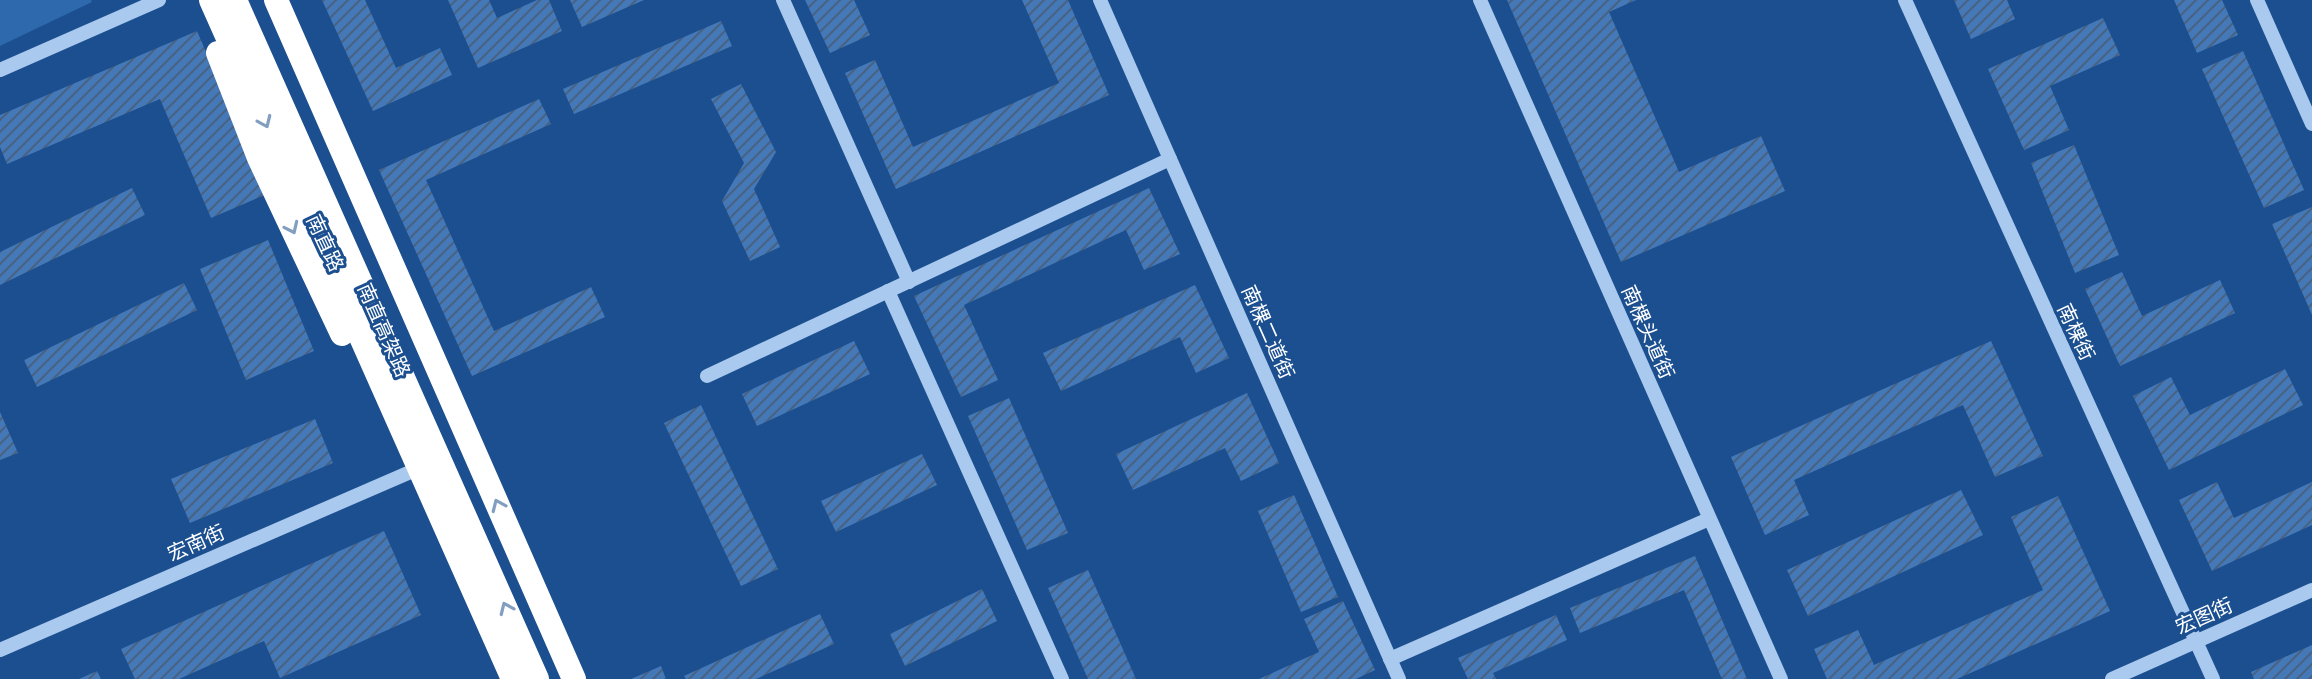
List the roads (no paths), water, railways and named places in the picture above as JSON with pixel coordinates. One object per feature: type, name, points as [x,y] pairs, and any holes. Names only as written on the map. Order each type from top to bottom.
[{"type":"highway","name":"南直路","points":[[197,0],[259,158],[408,473],[496,679]]},
{"type":"highway","name":"南直高架路","points":[[211,0],[513,679]]},
{"type":"highway","name":"南直高架路","points":[[235,0],[537,679]]},
{"type":"highway","points":[[276,0],[574,679]]},
{"type":"street","points":[[0,70],[159,0]]},
{"type":"street","points":[[783,0],[909,282]]},
{"type":"street","name":"南棵二道街","points":[[1100,0],[1399,679]]},
{"type":"street","name":"南棵头道街","points":[[1480,0],[1781,679]]},
{"type":"street","name":"南棵街","points":[[1905,0],[2213,679]]},
{"type":"street","points":[[2257,0],[2312,124]]},
{"type":"street","points":[[707,376],[1170,159]]},
{"type":"street","points":[[888,291],[1062,679]]},
{"type":"street","name":"宏南街","points":[[0,650],[408,473]]},
{"type":"street","points":[[1390,659],[1709,519]]},
{"type":"street","name":"宏图街","points":[[2112,679],[2312,590]]}]
